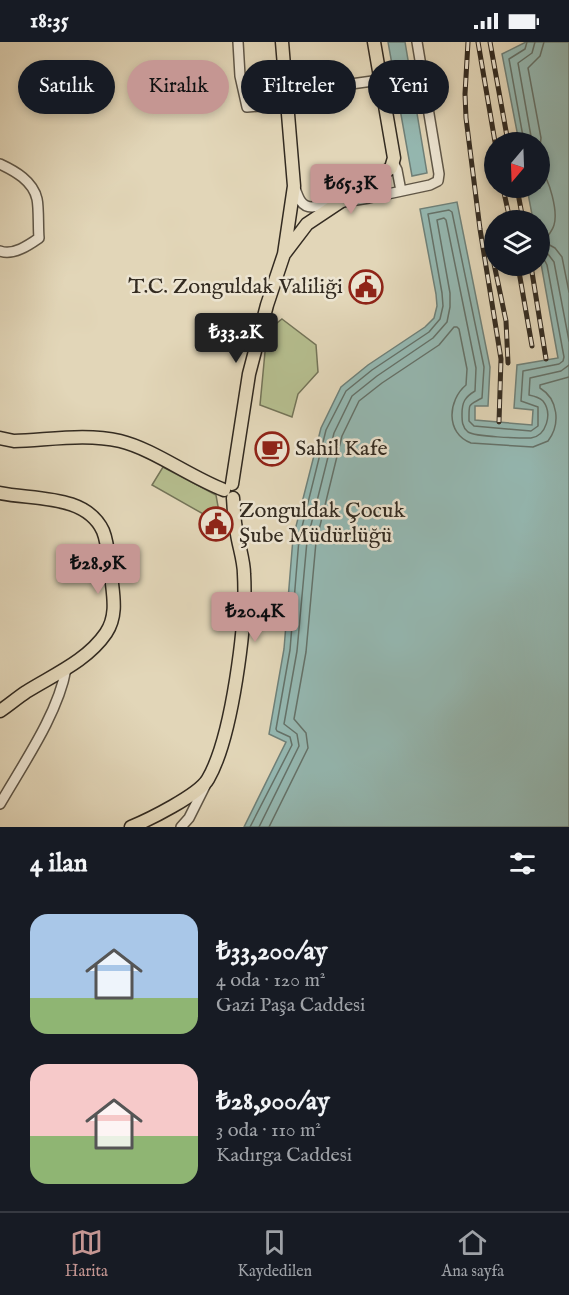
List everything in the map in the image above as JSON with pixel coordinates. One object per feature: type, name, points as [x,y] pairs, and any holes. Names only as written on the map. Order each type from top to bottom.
[{"type":"main road","points":[[282,42],[283,60]]},
{"type":"main road","points":[[374,42],[377,60]]},
{"type":"main road","points":[[131,827],[172,808],[207,781],[220,748],[228,717],[243,622],[244,573],[229,491],[249,374],[267,305],[284,254],[294,186],[287,114]]},
{"type":"main road","points":[[284,254],[307,224],[391,168],[394,158],[386,114]]},
{"type":"main road","points":[[0,438],[14,441],[99,437],[121,441],[229,491]]},
{"type":"main road","points":[[0,494],[66,502],[92,517],[103,531],[114,613],[106,632],[89,652],[0,711]]},
{"type":"street","points":[[238,42],[241,80]]},
{"type":"street","points":[[294,186],[301,203],[308,207],[430,185],[438,181],[439,174],[417,42]]},
{"type":"street","points":[[393,162],[405,190]]},
{"type":"street","points":[[0,164],[19,173],[33,192],[37,200],[39,238],[25,247],[5,253],[0,251]]},
{"type":"street","points":[[0,804],[29,755],[62,691],[66,669]]},
{"type":"street","points":[[181,827],[189,818],[207,781]]},
{"type":"green space","points":[[282,319],[316,345],[318,372],[298,394],[292,417],[260,405],[267,331]]},
{"type":"green space","points":[[163,467],[216,495],[219,512],[205,515],[152,485]]},
{"type":"water","points":[[388,42],[405,42],[408,60],[391,60]]},
{"type":"water","points":[[526,42],[569,42],[569,827],[244,827],[286,742],[269,734],[284,649],[293,538],[321,428],[341,387],[368,365],[425,327],[434,318],[437,306],[436,294],[420,209],[457,202],[490,367],[488,406],[475,406],[475,420],[532,425],[533,410],[514,408],[517,365],[558,358],[543,276],[550,276],[550,210],[531,210],[529,198],[550,198],[550,132],[517,132],[502,54]]},
{"type":"water","points":[[401,114],[417,114],[427,173],[412,176]]},
{"type":"railway","points":[[468,42],[466,118],[480,229],[501,359],[499,422]]},
{"type":"railway","points":[[478,42],[493,132]]},
{"type":"railway","points":[[490,42],[506,132]]},
{"type":"railway","points":[[505,198],[508,210]]},
{"type":"railway","points":[[519,198],[521,210]]},
{"type":"railway","points":[[497,276],[506,321],[508,363]]},
{"type":"railway","points":[[520,276],[532,346]]},
{"type":"railway","points":[[533,276],[546,359]]},
{"type":"place","name":"T.C. Zonguldak Valiliği","points":[[366,287]]},
{"type":"place","name":"Sahil Kafe","points":[[272,449]]},
{"type":"place","name":"Zonguldak Çocuk Şube Müdürlüğü","points":[[216,524]]}]
